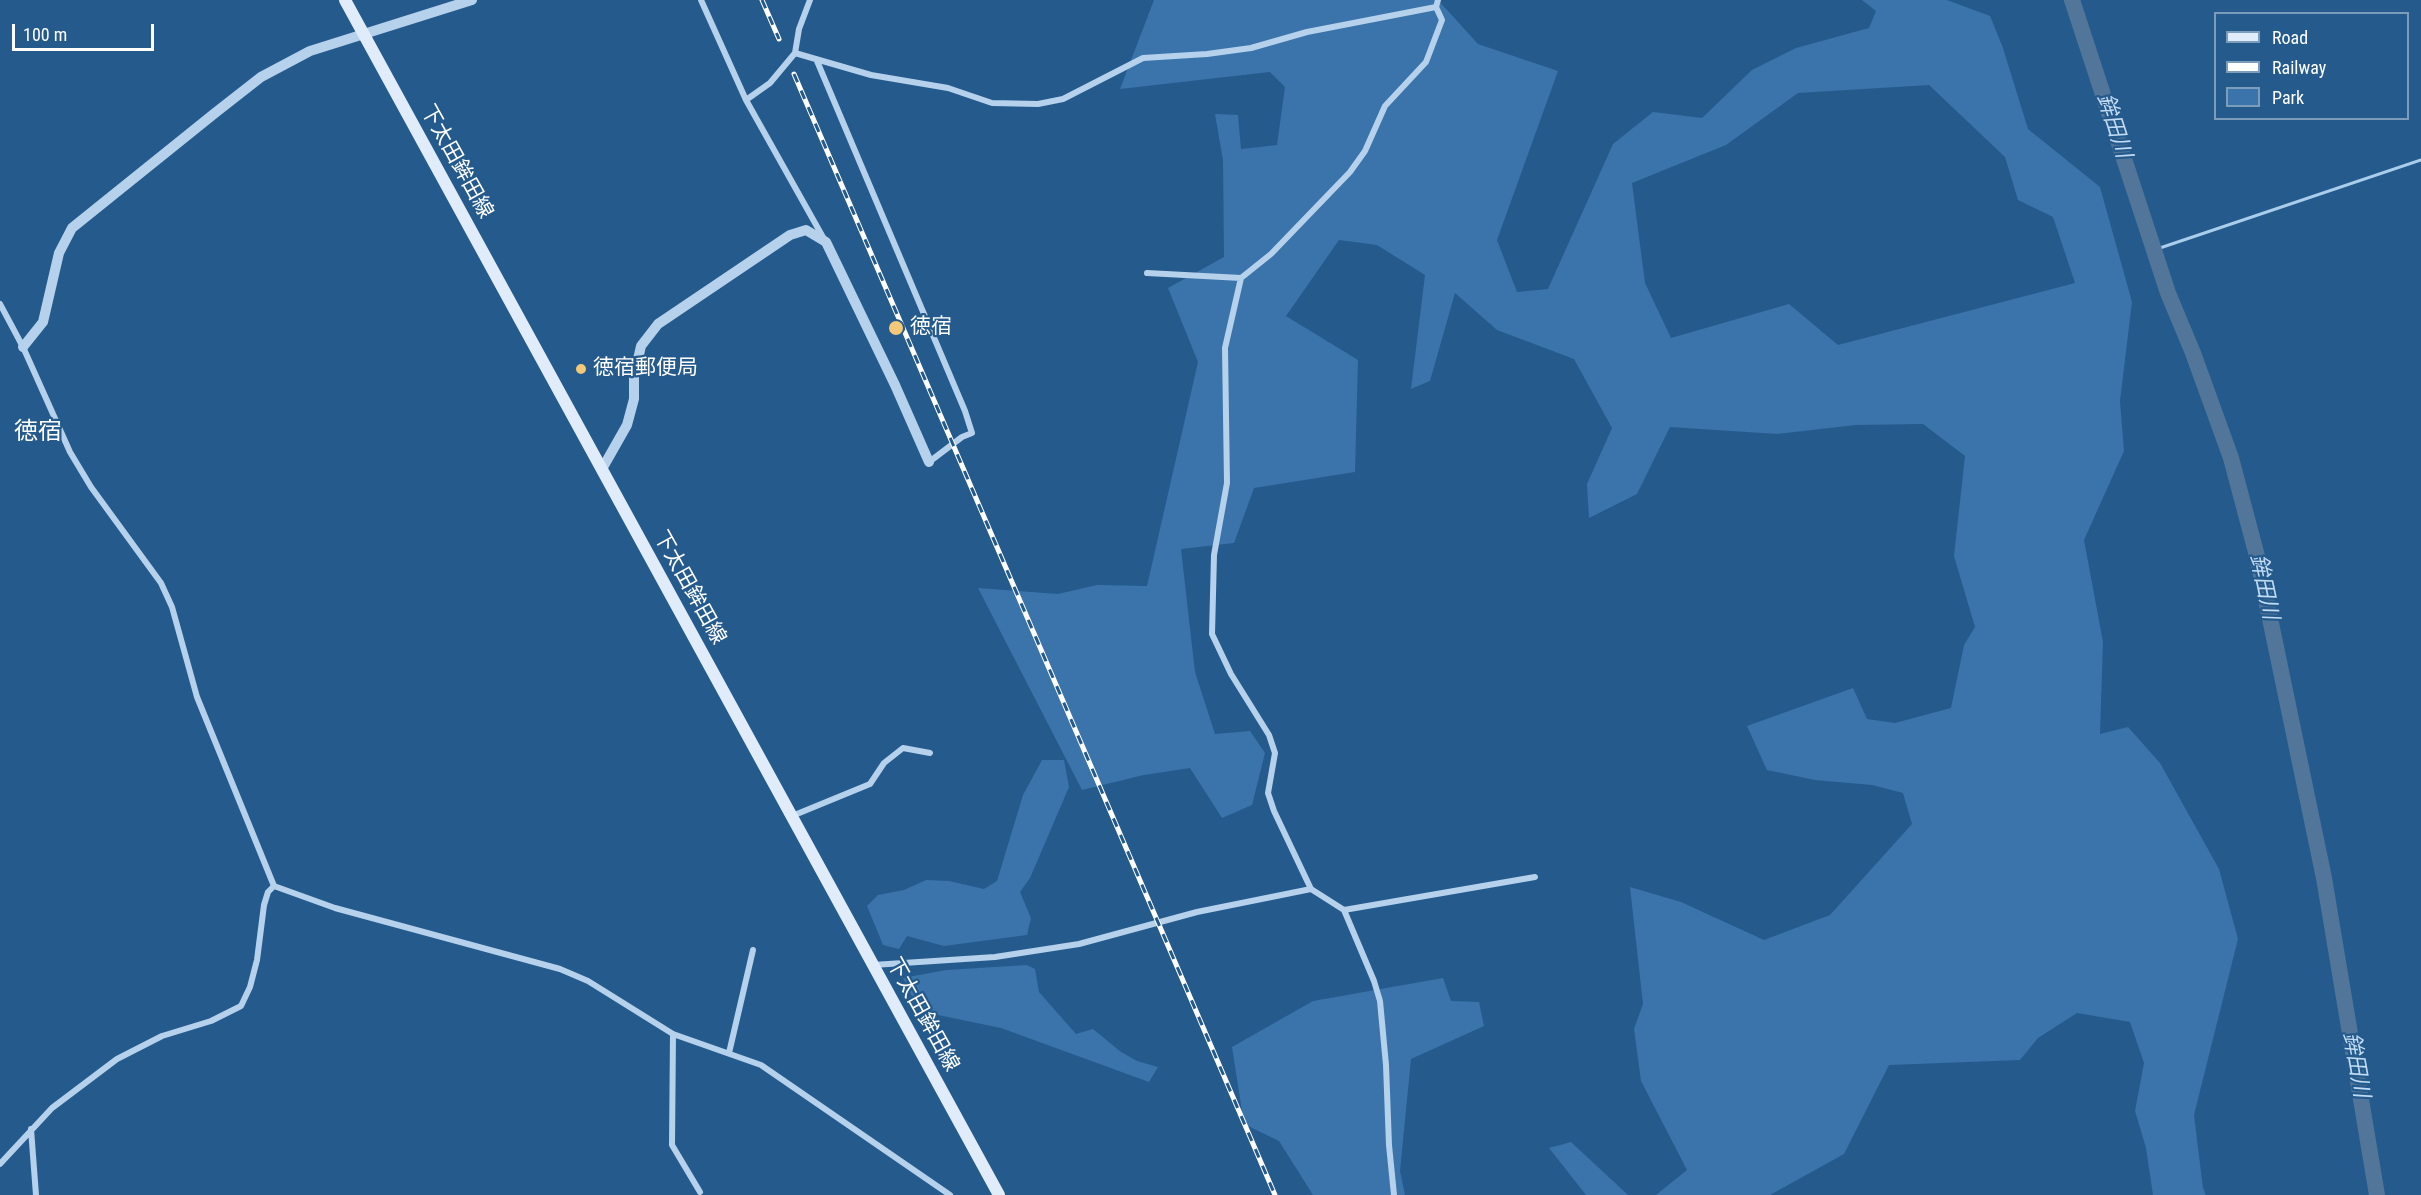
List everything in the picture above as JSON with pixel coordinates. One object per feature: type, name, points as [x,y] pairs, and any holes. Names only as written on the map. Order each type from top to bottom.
[{"type":"main road","name":"下太田鉾田線","points":[[345,0],[999,1195]]},
{"type":"street","points":[[23,347],[43,322],[58,253],[72,228],[261,78],[310,51],[472,0]]},
{"type":"street","points":[[701,0],[746,100],[826,242],[895,385],[929,462],[962,437],[972,433],[966,411],[817,61]]},
{"type":"street","points":[[746,100],[770,82],[795,53],[799,29],[810,0]]},
{"type":"street","points":[[795,53],[871,75],[948,88],[992,103],[1038,104],[1063,99],[1143,58],[1207,54],[1251,48],[1307,32],[1437,3],[1442,20],[1426,62],[1385,106],[1365,151],[1350,172],[1271,254],[1241,278],[1225,348],[1227,483],[1214,555],[1212,634],[1231,674],[1269,735],[1275,753],[1268,793],[1311,889],[1344,910],[1380,1001],[1394,1195]]},
{"type":"street","points":[[602,470],[627,425],[634,399],[634,377],[641,346],[658,324],[790,235],[806,230],[826,242]]},
{"type":"street","points":[[1147,273],[1241,278]]},
{"type":"street","points":[[0,304],[23,347],[70,452],[91,487],[160,583],[172,607],[197,697],[274,886],[345,911],[560,969],[588,981],[673,1034],[760,1065],[950,1195]]},
{"type":"street","points":[[791,816],[870,784],[884,763],[903,748],[930,753]]},
{"type":"street","points":[[1344,910],[1535,877]]},
{"type":"street","points":[[0,1164],[52,1108],[117,1059],[162,1036],[211,1021],[241,1006],[250,987],[257,960],[264,905],[268,892],[274,886]]},
{"type":"street","points":[[873,965],[995,957],[1101,939],[1197,912],[1311,889]]},
{"type":"street","points":[[729,1053],[753,950]]},
{"type":"street","points":[[673,1034],[672,1145],[700,1192]]},
{"type":"street","points":[[32,1130],[36,1195]]},
{"type":"green space","points":[[1154,0],[1438,0],[1478,44],[1558,71],[1497,240],[1517,292],[1548,289],[1613,144],[1653,112],[1702,118],[1752,70],[1796,48],[1869,28],[1876,11],[1862,0],[1947,0],[1990,16],[2003,48],[2028,129],[2100,187],[2132,302],[2120,401],[2124,451],[2084,540],[2103,642],[2100,734],[2128,727],[2160,763],[2219,869],[2238,939],[2194,1115],[2203,1188],[2206,1195],[2153,1195],[2146,1148],[2135,1111],[2144,1063],[2130,1022],[2077,1013],[2038,1038],[2020,1060],[1889,1065],[1844,1154],[1770,1195],[1656,1195],[1687,1170],[1641,1081],[1634,1029],[1643,1004],[1630,887],[1681,902],[1764,940],[1830,915],[1912,824],[1903,793],[1872,785],[1815,780],[1767,770],[1747,726],[1853,688],[1867,719],[1895,723],[1951,708],[1964,645],[1975,627],[1954,556],[1965,456],[1923,424],[1856,425],[1777,434],[1670,427],[1637,494],[1589,518],[1587,484],[1612,428],[1574,359],[1497,330],[1455,293],[1430,381],[1411,389],[1425,275],[1377,245],[1339,240],[1286,316],[1358,360],[1355,472],[1254,488],[1234,543],[1181,549],[1195,672],[1215,734],[1250,731],[1265,753],[1252,805],[1222,818],[1190,768],[1144,775],[1082,790],[978,588],[1058,594],[1097,585],[1147,586],[1198,362],[1168,288],[1224,257],[1223,160],[1215,114],[1238,115],[1241,149],[1277,145],[1285,87],[1270,72],[1120,89]],"holes":[[[1929,85],[2005,157],[2018,200],[2053,217],[2075,283],[1838,345],[1789,304],[1671,338],[1645,283],[1632,183],[1726,145],[1798,93]]]},
{"type":"green space","points":[[1042,760],[1064,760],[1069,787],[1030,878],[1020,892],[1031,918],[1027,935],[944,946],[907,936],[899,949],[883,945],[867,906],[878,895],[904,890],[926,880],[949,881],[984,889],[997,881],[1023,795]]},
{"type":"green space","points":[[1027,965],[1035,969],[1039,992],[1076,1034],[1093,1029],[1121,1052],[1137,1061],[1158,1067],[1149,1082],[1001,1028],[938,1015],[915,1003],[903,978],[946,970]]},
{"type":"green space","points":[[1443,978],[1451,1001],[1479,1002],[1484,1026],[1411,1059],[1400,1171],[1405,1195],[1313,1195],[1279,1141],[1244,1124],[1232,1047],[1313,1001]]},
{"type":"green space","points":[[1571,1142],[1628,1195],[1586,1195],[1549,1148]]},
{"type":"waterway","name":"鉾田川","points":[[2072,0],[2168,293],[2193,353],[2231,458],[2257,556],[2324,878],[2377,1195]]},
{"type":"waterway","points":[[2154,250],[2421,160]]},
{"type":"railway","points":[[762,0],[779,39]]},
{"type":"railway","points":[[794,74],[1275,1195]]},
{"type":"place","name":"徳宿","points":[[896,328]]},
{"type":"place","name":"徳宿郵便局","points":[[581,369]]},
{"type":"district","name":"徳宿","points":[[38,433]]}]
